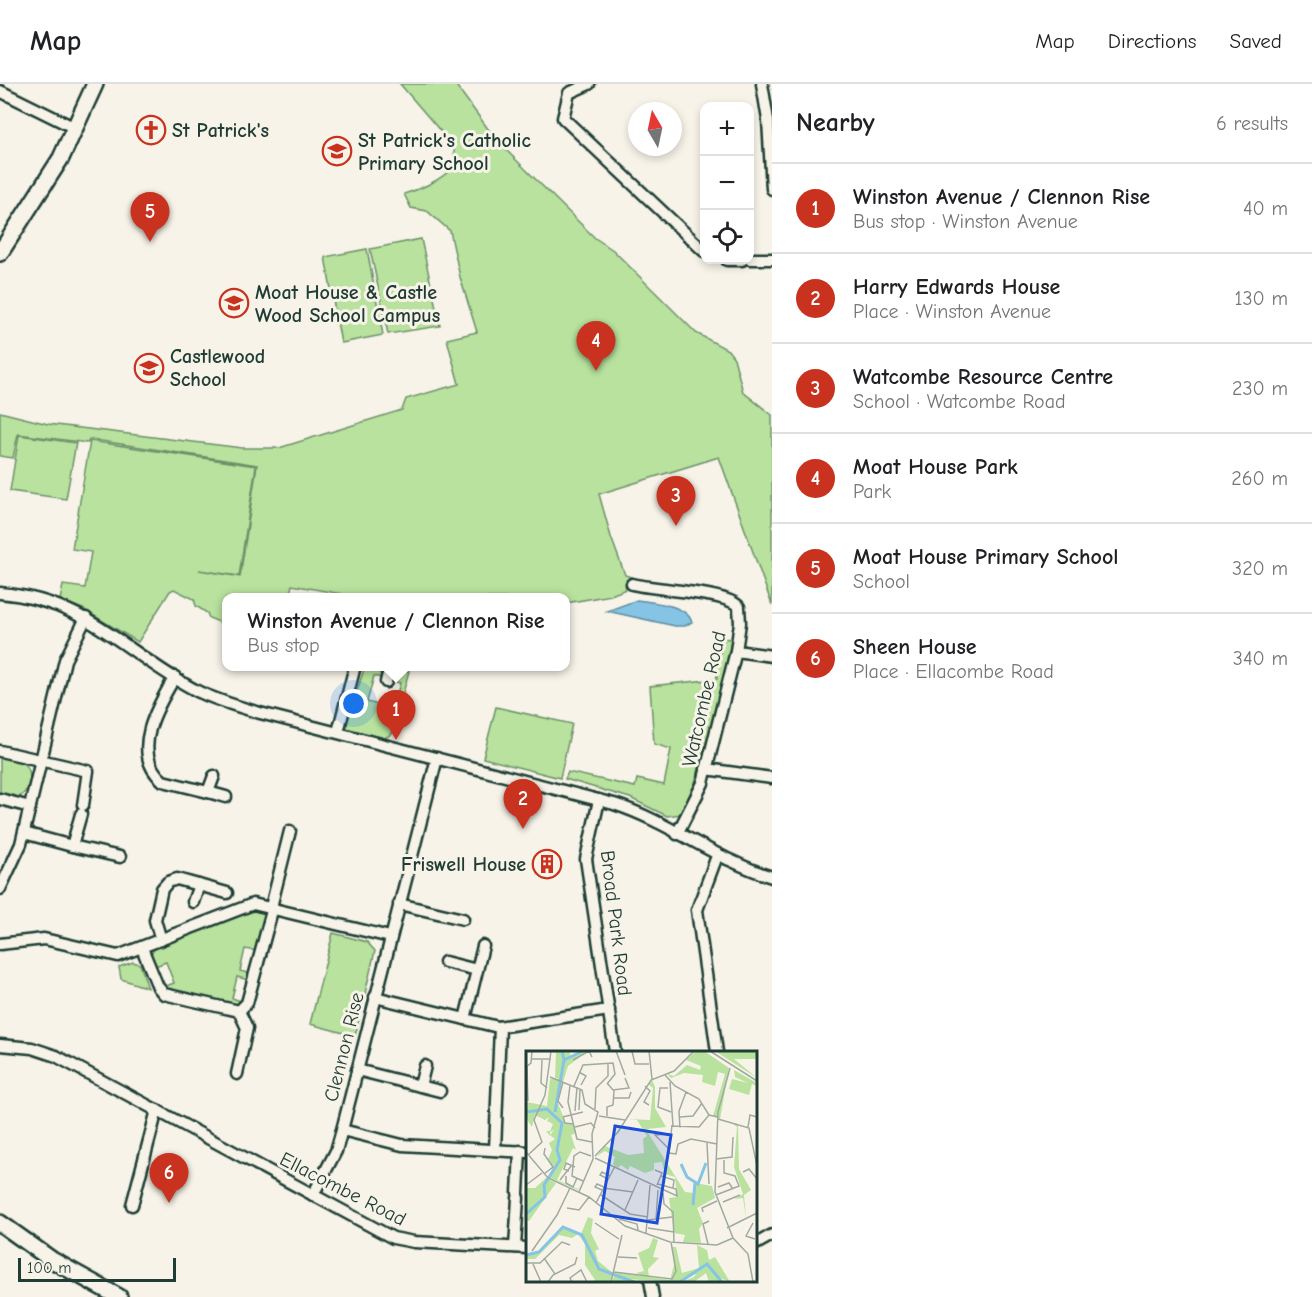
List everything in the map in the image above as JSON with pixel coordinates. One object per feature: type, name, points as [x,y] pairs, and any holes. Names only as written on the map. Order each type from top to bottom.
[{"type":"street","points":[[0,253],[61,158],[94,84]]},
{"type":"street","points":[[589,84],[569,93],[563,118],[700,246]]},
{"type":"street","points":[[762,84],[768,120],[772,189]]},
{"type":"street","points":[[0,91],[75,128]]},
{"type":"street","points":[[754,259],[772,259]]},
{"type":"street","name":"Watcombe Road","points":[[632,584],[727,598],[735,602],[741,615],[736,651],[706,769],[698,795],[677,834]]},
{"type":"street","points":[[0,593],[42,601],[86,618],[176,677],[217,700],[634,811],[717,856],[772,877]]},
{"type":"street","points":[[0,889],[17,857],[24,833],[39,760],[64,660],[86,618]]},
{"type":"street","points":[[736,651],[772,656]]},
{"type":"street","points":[[338,732],[354,671]]},
{"type":"street","points":[[386,682],[389,671]]},
{"type":"street","points":[[176,677],[151,722],[148,742],[150,762],[164,781],[226,797]]},
{"type":"street","points":[[0,751],[88,771],[82,809],[72,846]]},
{"type":"street","name":"Clennon Rise","points":[[313,1195],[336,1151],[342,1130],[437,758]]},
{"type":"street","points":[[706,769],[772,778]]},
{"type":"street","points":[[208,792],[214,776]]},
{"type":"street","points":[[0,799],[30,807]]},
{"type":"street","name":"Broad Park Road","points":[[599,800],[586,859],[615,1051]]},
{"type":"street","points":[[239,1011],[247,1004],[290,831]]},
{"type":"street","points":[[24,833],[120,857]]},
{"type":"street","points":[[717,856],[697,910],[717,1051]]},
{"type":"street","points":[[161,940],[154,920],[165,885],[177,879],[227,892]]},
{"type":"street","points":[[193,902],[199,885]]},
{"type":"street","points":[[0,944],[44,939],[118,956],[253,904],[390,937]]},
{"type":"street","points":[[399,904],[463,919]]},
{"type":"street","points":[[465,1019],[483,946]]},
{"type":"street","points":[[142,948],[158,987],[164,994],[239,1011]]},
{"type":"street","points":[[445,962],[477,970]]},
{"type":"street","points":[[375,997],[500,1027],[609,1010]]},
{"type":"street","points":[[237,1074],[247,1028],[239,1011]]},
{"type":"street","points":[[495,1149],[500,1027]]},
{"type":"street","name":"Ellacombe Road","points":[[0,1045],[32,1048],[56,1056],[383,1233],[404,1241],[526,1248]]},
{"type":"street","points":[[420,1086],[425,1066]]},
{"type":"street","points":[[357,1070],[440,1091]]},
{"type":"street","points":[[132,1205],[157,1110]]},
{"type":"street","points":[[342,1130],[402,1145],[524,1151],[518,1195],[515,1247]]},
{"type":"street","points":[[0,1223],[52,1260],[118,1297]]},
{"type":"street","points":[[757,1240],[772,1235]]},
{"type":"street","points":[[650,1282],[652,1297]]},
{"type":"green space","points":[[400,84],[455,84],[497,141],[595,238],[613,250],[696,333],[728,350],[734,358],[743,392],[772,415],[772,605],[719,457],[599,494],[625,575],[631,577],[626,589],[611,595],[570,602],[570,593],[336,593],[292,585],[290,593],[222,593],[222,623],[209,618],[207,613],[196,606],[194,599],[174,589],[170,591],[138,642],[83,609],[60,600],[63,585],[85,588],[91,552],[72,549],[90,441],[256,466],[239,576],[199,570],[240,577],[257,465],[89,439],[88,443],[18,434],[13,458],[0,456],[0,412],[48,424],[242,448],[279,448],[402,410],[406,399],[459,384],[447,339],[477,332],[460,277],[450,231],[427,211],[411,208],[404,194],[430,184],[454,167],[454,147]]},
{"type":"green space","points":[[421,239],[440,326],[388,334],[370,249]]},
{"type":"green space","points":[[367,249],[383,335],[341,343],[325,257]]},
{"type":"green space","points":[[19,435],[76,443],[66,499],[10,491]]},
{"type":"green space","points":[[724,638],[734,640],[734,645],[692,793],[681,814],[667,816],[630,798],[565,779],[568,772],[635,787],[637,779],[664,785],[671,749],[654,744],[650,686],[717,679],[716,668]]},
{"type":"green space","points":[[363,671],[380,671],[381,678],[374,676],[367,702],[393,709],[400,683],[393,681],[399,671],[409,671],[392,734],[385,738],[348,729],[346,726]]},
{"type":"green space","points":[[496,707],[572,724],[560,778],[483,758]]},
{"type":"green space","points":[[0,756],[22,762],[27,767],[29,784],[19,797],[0,795]]},
{"type":"green space","points":[[259,908],[265,913],[257,951],[245,949],[240,971],[251,974],[249,980],[237,977],[232,998],[244,1002],[236,1008],[166,991],[163,987],[174,983],[166,962],[155,966],[151,954],[155,948]]},
{"type":"green space","points":[[333,933],[367,942],[375,951],[355,1036],[310,1024]]},
{"type":"green space","points":[[133,962],[140,964],[148,988],[121,979],[119,967]]},
{"type":"water","points":[[637,600],[677,608],[689,616],[692,622],[685,626],[675,626],[607,611]]},
{"type":"place","name":"St Patrick's","points":[[151,130]]},
{"type":"place","name":"St Patrick's Catholic Primary School","points":[[337,151]]},
{"type":"place","name":"Moat House Primary School","points":[[150,242]]},
{"type":"place","name":"Moat House & Castle Wood School Campus","points":[[234,303]]},
{"type":"place","name":"Castlewood School","points":[[149,368]]},
{"type":"place","name":"Moat House Park","points":[[596,371]]},
{"type":"place","name":"Watcombe Resource Centre","points":[[676,526]]},
{"type":"place","name":"Winston Avenue / Clennon Rise","points":[[396,740]]},
{"type":"place","name":"Harry Edwards House","points":[[523,829]]},
{"type":"place","name":"Friswell House","points":[[547,864]]},
{"type":"place","name":"Sheen House","points":[[169,1203]]}]
